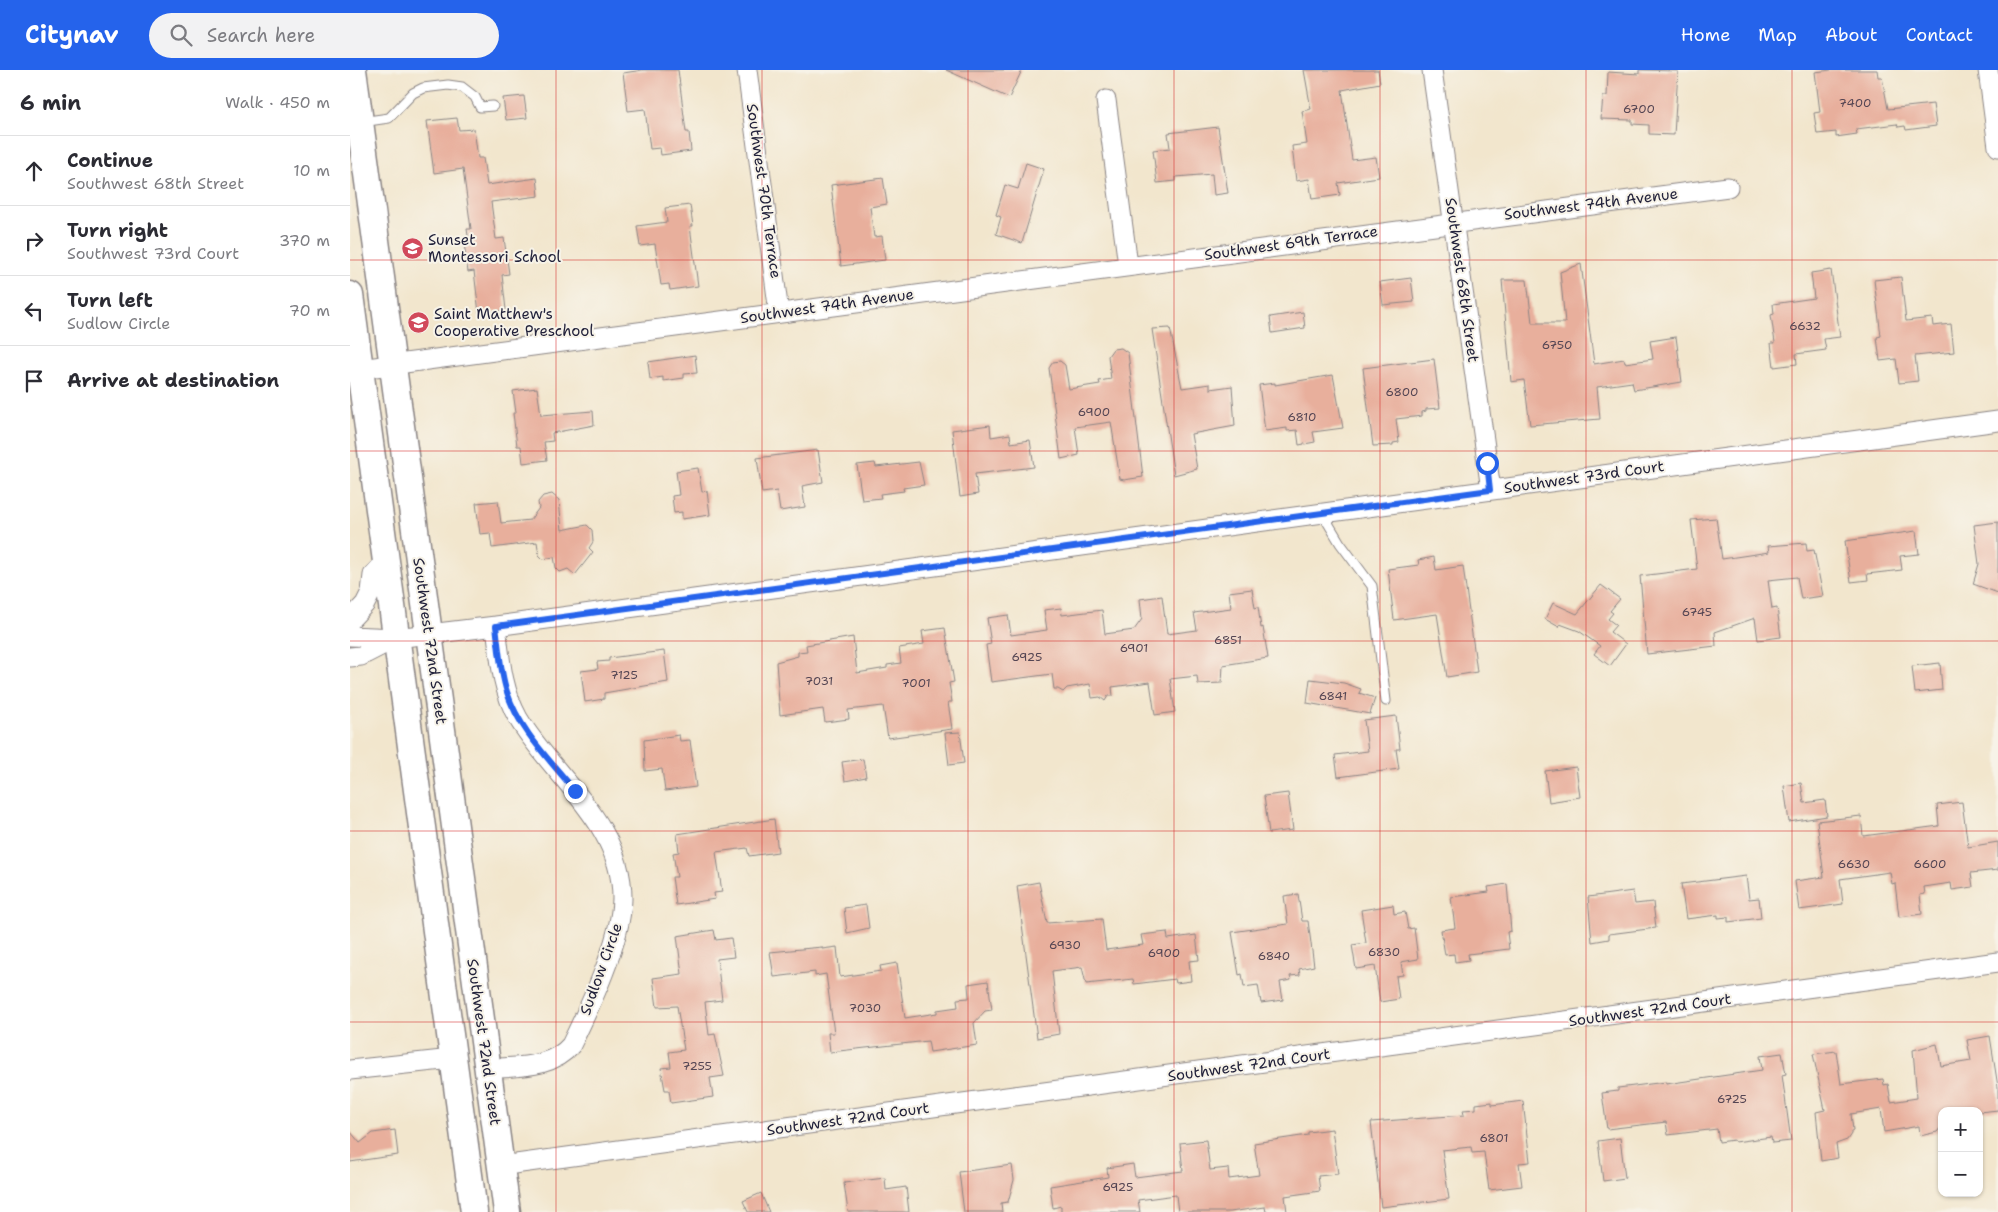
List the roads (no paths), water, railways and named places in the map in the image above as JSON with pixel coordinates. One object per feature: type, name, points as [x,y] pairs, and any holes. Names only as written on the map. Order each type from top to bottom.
[{"type":"main road","name":"Southwest 72nd Street","points":[[353,70],[355,123],[393,365],[506,1212]]},
{"type":"main road","points":[[350,295],[474,1212]]},
{"type":"main road","points":[[448,1026],[473,1058],[488,1068]]},
{"type":"street","name":"Southwest 70th Terrace","points":[[747,70],[779,313]]},
{"type":"street","name":"Southwest 68th Street","points":[[1432,70],[1490,490]]},
{"type":"street","points":[[1988,70],[1998,147]]},
{"type":"street","points":[[1106,100],[1128,266]]},
{"type":"street","name":"Southwest 74th Avenue","points":[[1454,222],[1728,186]]},
{"type":"street","name":"Southwest 69th Terrace","points":[[1128,266],[1454,222]]},
{"type":"street","name":"Southwest 74th Avenue","points":[[360,369],[1128,266]]},
{"type":"street","name":"Southwest 73rd Court","points":[[396,638],[496,626],[1998,421]]},
{"type":"street","points":[[350,620],[365,604],[371,592],[373,575],[386,561]]},
{"type":"street","name":"Sudlow Circle","points":[[488,1068],[551,1061],[566,1051],[571,1044],[606,961],[618,927],[622,898],[619,874],[612,849],[585,806],[524,727],[513,707],[502,673],[496,626]]},
{"type":"street","points":[[350,636],[396,638]]},
{"type":"street","points":[[350,657],[361,656],[396,638]]},
{"type":"street","name":"Southwest 72nd Court","points":[[500,1166],[1998,962]]},
{"type":"street","points":[[350,1070],[452,1059]]},
{"type":"lane","points":[[355,123],[389,118],[413,93],[423,88],[448,85],[462,87],[470,91],[480,107],[493,106]]},
{"type":"lane","points":[[1322,513],[1340,543],[1372,586],[1386,701]]},
{"type":"place","name":"Sunset Montessori School","points":[[412,249]]},
{"type":"place","name":"Saint Matthew's Cooperative Preschool","points":[[418,323]]}]
